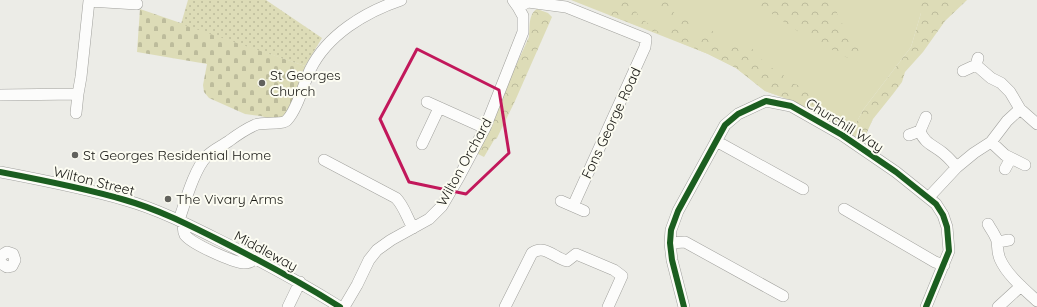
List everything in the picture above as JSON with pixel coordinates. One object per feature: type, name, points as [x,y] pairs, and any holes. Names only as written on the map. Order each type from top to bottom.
[{"type":"street","points":[[76,113],[89,0],[137,4]]},
{"type":"street","points":[[182,221],[196,172],[206,157],[239,134],[256,125],[282,123],[287,121],[293,111],[310,70],[319,54],[336,35],[369,14],[401,0]]},
{"type":"street","name":"Fons George Road","points":[[515,3],[528,2],[566,7],[646,39],[645,47],[573,206]]},
{"type":"street","name":"Wilton Orchard","points":[[344,307],[369,260],[377,250],[429,219],[442,206],[459,177],[485,128],[523,32],[523,16],[515,3]]},
{"type":"street","points":[[963,71],[977,61],[991,78],[1001,83],[1010,92],[1020,109],[1037,124]]},
{"type":"street","points":[[0,95],[78,94]]},
{"type":"street","name":"Churchill Way","points":[[684,307],[672,260],[670,243],[671,230],[678,211],[725,125],[738,114],[766,101],[791,106],[842,135],[896,172],[936,204],[943,215],[947,227],[949,251],[926,307]]},
{"type":"street","points":[[427,102],[485,128]]},
{"type":"street","points":[[422,144],[439,108]]},
{"type":"street","points":[[929,197],[957,167],[974,153],[991,142],[1007,121],[1020,109]]},
{"type":"street","points":[[926,117],[915,133],[928,144],[944,154],[957,167]]},
{"type":"street","points":[[716,141],[803,189]]},
{"type":"street","points":[[991,142],[1005,155],[1025,165]]},
{"type":"street","points":[[1005,169],[1011,158]]},
{"type":"street","points":[[324,160],[396,198],[402,204],[406,215],[414,228]]},
{"type":"street","name":"Wilton Street","points":[[0,172],[126,200],[182,221]]},
{"type":"street","points":[[561,201],[584,211]]},
{"type":"street","points":[[844,209],[935,262],[944,265]]},
{"type":"street","name":"Middleway","points":[[182,221],[300,282],[340,307]]},
{"type":"street","points":[[988,224],[995,234],[998,242],[997,250],[1003,265],[1021,286],[1037,301]]},
{"type":"street","points":[[998,242],[1009,240]]},
{"type":"street","points":[[670,243],[684,242],[782,296]]},
{"type":"street","points":[[505,307],[532,252],[537,249],[544,250],[562,260],[567,261],[576,254],[614,270],[622,276],[608,307]]},
{"type":"street","points":[[288,307],[300,282]]},
{"type":"street","points":[[998,307],[1021,286]]},
{"type":"highlighted area","points":[[417,49],[499,90],[509,153],[466,194],[409,182],[380,119]]},
{"type":"green space","points":[[188,0],[266,0],[322,38],[305,66],[181,24]]},
{"type":"green space","points":[[571,0],[929,0],[921,13],[911,47],[863,110],[850,135],[793,101],[765,91],[736,68],[708,54]]},
{"type":"green space","points":[[617,0],[628,0],[639,16],[662,35],[609,15],[611,8]]},
{"type":"green space","points":[[660,0],[669,0],[672,4],[671,10],[679,17],[684,16],[690,19],[689,31],[694,37],[703,38],[712,31],[716,32],[723,48],[727,47],[736,40],[747,45],[756,52],[767,66],[780,71],[789,82],[806,88],[812,97],[849,127],[854,127],[863,110],[911,47],[921,13],[917,5],[919,0],[967,0],[945,21],[923,52],[905,72],[902,82],[873,119],[863,141],[793,101],[765,91],[736,68],[708,54],[667,37],[673,25],[656,8]]},
{"type":"green space","points":[[750,0],[838,0],[837,14],[860,45],[858,53],[848,58],[802,34]]},
{"type":"green space","points":[[140,9],[308,67],[286,114],[281,118],[271,119],[245,114],[209,98],[204,92],[203,85],[207,64],[137,52]]},
{"type":"green space","points":[[537,9],[548,13],[552,17],[515,101],[497,138],[494,140],[484,157],[478,154],[478,149],[529,37],[532,14]]},
{"type":"cycle path","points":[[684,307],[672,260],[670,243],[671,230],[678,211],[725,125],[738,114],[766,101],[791,106],[842,135],[896,172],[936,204],[943,215],[947,227],[949,251],[926,307]]},
{"type":"cycle path","points":[[0,172],[94,192],[160,212],[248,255],[295,280],[340,307]]},
{"type":"place","name":"St Georges Church","points":[[262,83]]},
{"type":"place","name":"St Georges Residential Home","points":[[75,155]]},
{"type":"place","name":"The Vivary Arms","points":[[168,199]]}]
